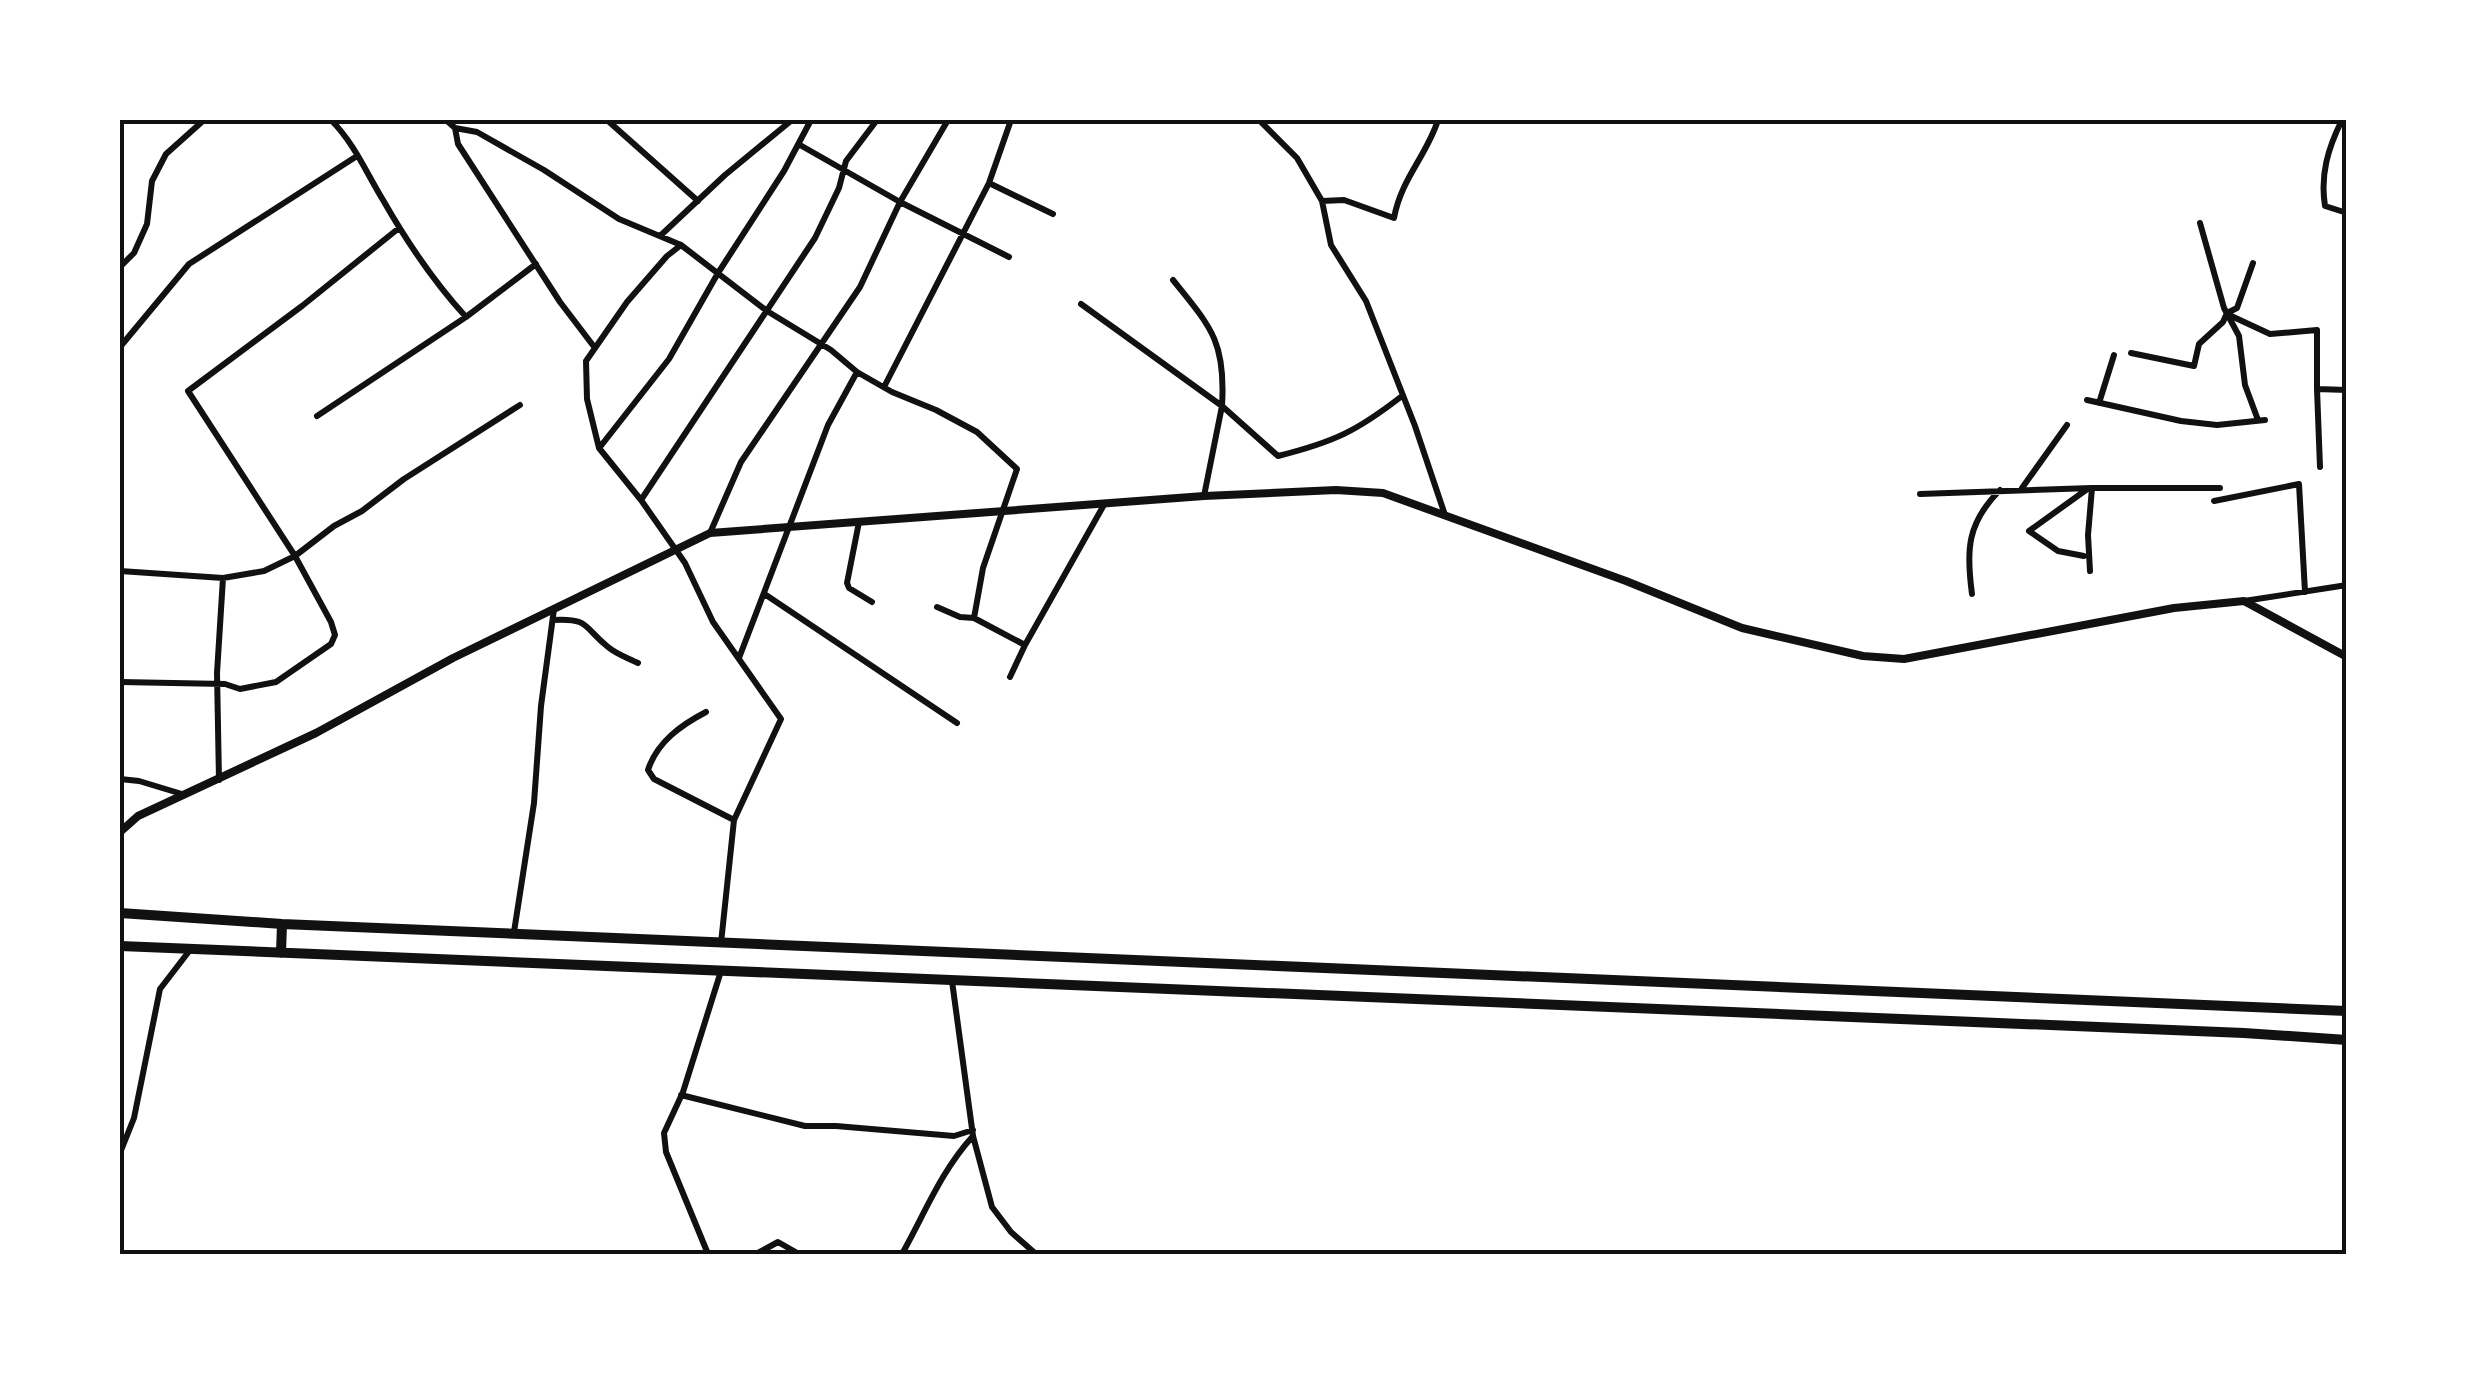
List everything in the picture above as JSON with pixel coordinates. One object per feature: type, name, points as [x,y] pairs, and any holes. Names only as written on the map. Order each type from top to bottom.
[{"type":"highway","points":[[122,910],[282,924],[2347,1011]]},
{"type":"highway","points":[[281,953],[282,924]]},
{"type":"highway","points":[[120,946],[2244,1032],[2347,1040]]},
{"type":"street","points":[[120,267],[134,253],[148,224],[152,181],[166,154],[204,120]]},
{"type":"street","points":[[332,120],[351,140],[399,228],[438,287],[466,317]]},
{"type":"street","points":[[446,120],[455,128],[477,132],[544,170],[619,220],[681,245],[857,372],[977,432],[1017,469],[983,568],[974,618]]},
{"type":"street","points":[[607,120],[698,200]]},
{"type":"street","points":[[660,236],[792,120]]},
{"type":"street","points":[[599,448],[669,359],[718,272],[800,145],[811,120]]},
{"type":"street","points":[[642,500],[815,238],[846,161],[876,120]]},
{"type":"street","points":[[710,533],[741,462],[860,287],[900,202],[948,120]]},
{"type":"street","points":[[884,387],[989,183],[1011,120]]},
{"type":"street","points":[[1259,120],[1297,158],[1322,200],[1331,244],[1366,301],[1445,515]]},
{"type":"street","points":[[1322,200],[1344,200],[1394,218],[1409,172],[1433,139],[1438,120]]},
{"type":"street","points":[[2342,120],[2326,156],[2323,198],[2325,206],[2347,213]]},
{"type":"street","points":[[455,128],[458,144],[595,348]]},
{"type":"street","points":[[800,145],[844,172],[1009,257]]},
{"type":"street","points":[[120,347],[189,264],[357,156]]},
{"type":"street","points":[[989,183],[1053,214]]},
{"type":"street","points":[[2087,400],[2217,425],[2261,420],[2242,368],[2239,336],[2227,314],[2200,223]]},
{"type":"street","points":[[120,682],[217,684],[240,689],[276,682],[331,644],[335,635],[331,622],[295,556],[188,391],[399,228]]},
{"type":"street","points":[[681,245],[627,302],[586,361],[586,399],[599,448],[642,500],[685,563],[713,622],[781,720],[734,820],[721,943]]},
{"type":"street","points":[[316,416],[466,317],[536,264]]},
{"type":"street","points":[[2131,352],[2194,366],[2200,344],[2237,308],[2252,264]]},
{"type":"street","points":[[1173,280],[1207,322],[1220,348],[1224,371],[1222,406],[1204,496]]},
{"type":"street","points":[[1081,304],[1222,406],[1278,456],[1329,444],[1363,426],[1402,396]]},
{"type":"street","points":[[2227,314],[2270,334],[2317,330],[2320,467]]},
{"type":"street","points":[[2098,403],[2114,355]]},
{"type":"street","points":[[739,659],[828,426],[857,372]]},
{"type":"street","points":[[2317,389],[2347,390]]},
{"type":"street","points":[[120,571],[222,578],[264,571],[295,556],[404,479],[520,405]]},
{"type":"street","points":[[2021,489],[2067,426]]},
{"type":"street","points":[[2214,501],[2299,484],[2305,592]]},
{"type":"street","points":[[2084,556],[2058,551],[2029,531],[2092,488]]},
{"type":"street","points":[[2090,571],[2092,488]]},
{"type":"street","points":[[1920,494],[2000,489],[2220,488]]},
{"type":"street","points":[[1972,594],[1967,554],[1972,532],[1988,501],[2000,489]]},
{"type":"street","points":[[120,832],[138,816],[219,781],[710,533],[1204,496],[1336,490],[1383,493],[1626,580],[1742,628],[1863,656],[1904,658],[2174,608],[2347,585]]},
{"type":"street","points":[[1010,677],[1105,503]]},
{"type":"street","points":[[859,522],[847,583],[872,602]]},
{"type":"street","points":[[219,781],[217,684],[222,578]]},
{"type":"street","points":[[766,595],[956,723]]},
{"type":"street","points":[[2244,601],[2347,656]]},
{"type":"street","points":[[937,608],[974,618],[1025,644]]},
{"type":"street","points":[[514,932],[534,803],[540,706],[554,609]]},
{"type":"street","points":[[553,620],[576,618],[589,625],[611,650],[638,662]]},
{"type":"street","points":[[706,712],[669,737],[648,770],[654,779],[734,820]]},
{"type":"street","points":[[120,780],[140,781],[184,795]]},
{"type":"street","points":[[120,1152],[134,1118],[160,989],[190,949]]},
{"type":"street","points":[[708,1254],[666,1152],[664,1134],[681,1096],[721,971]]},
{"type":"street","points":[[952,980],[973,1133],[992,1207],[1011,1232],[1036,1254]]},
{"type":"street","points":[[681,1096],[805,1126],[954,1136],[973,1133]]},
{"type":"street","points":[[902,1254],[941,1178],[973,1133]]},
{"type":"street","points":[[756,1254],[778,1242],[799,1254]]}]
